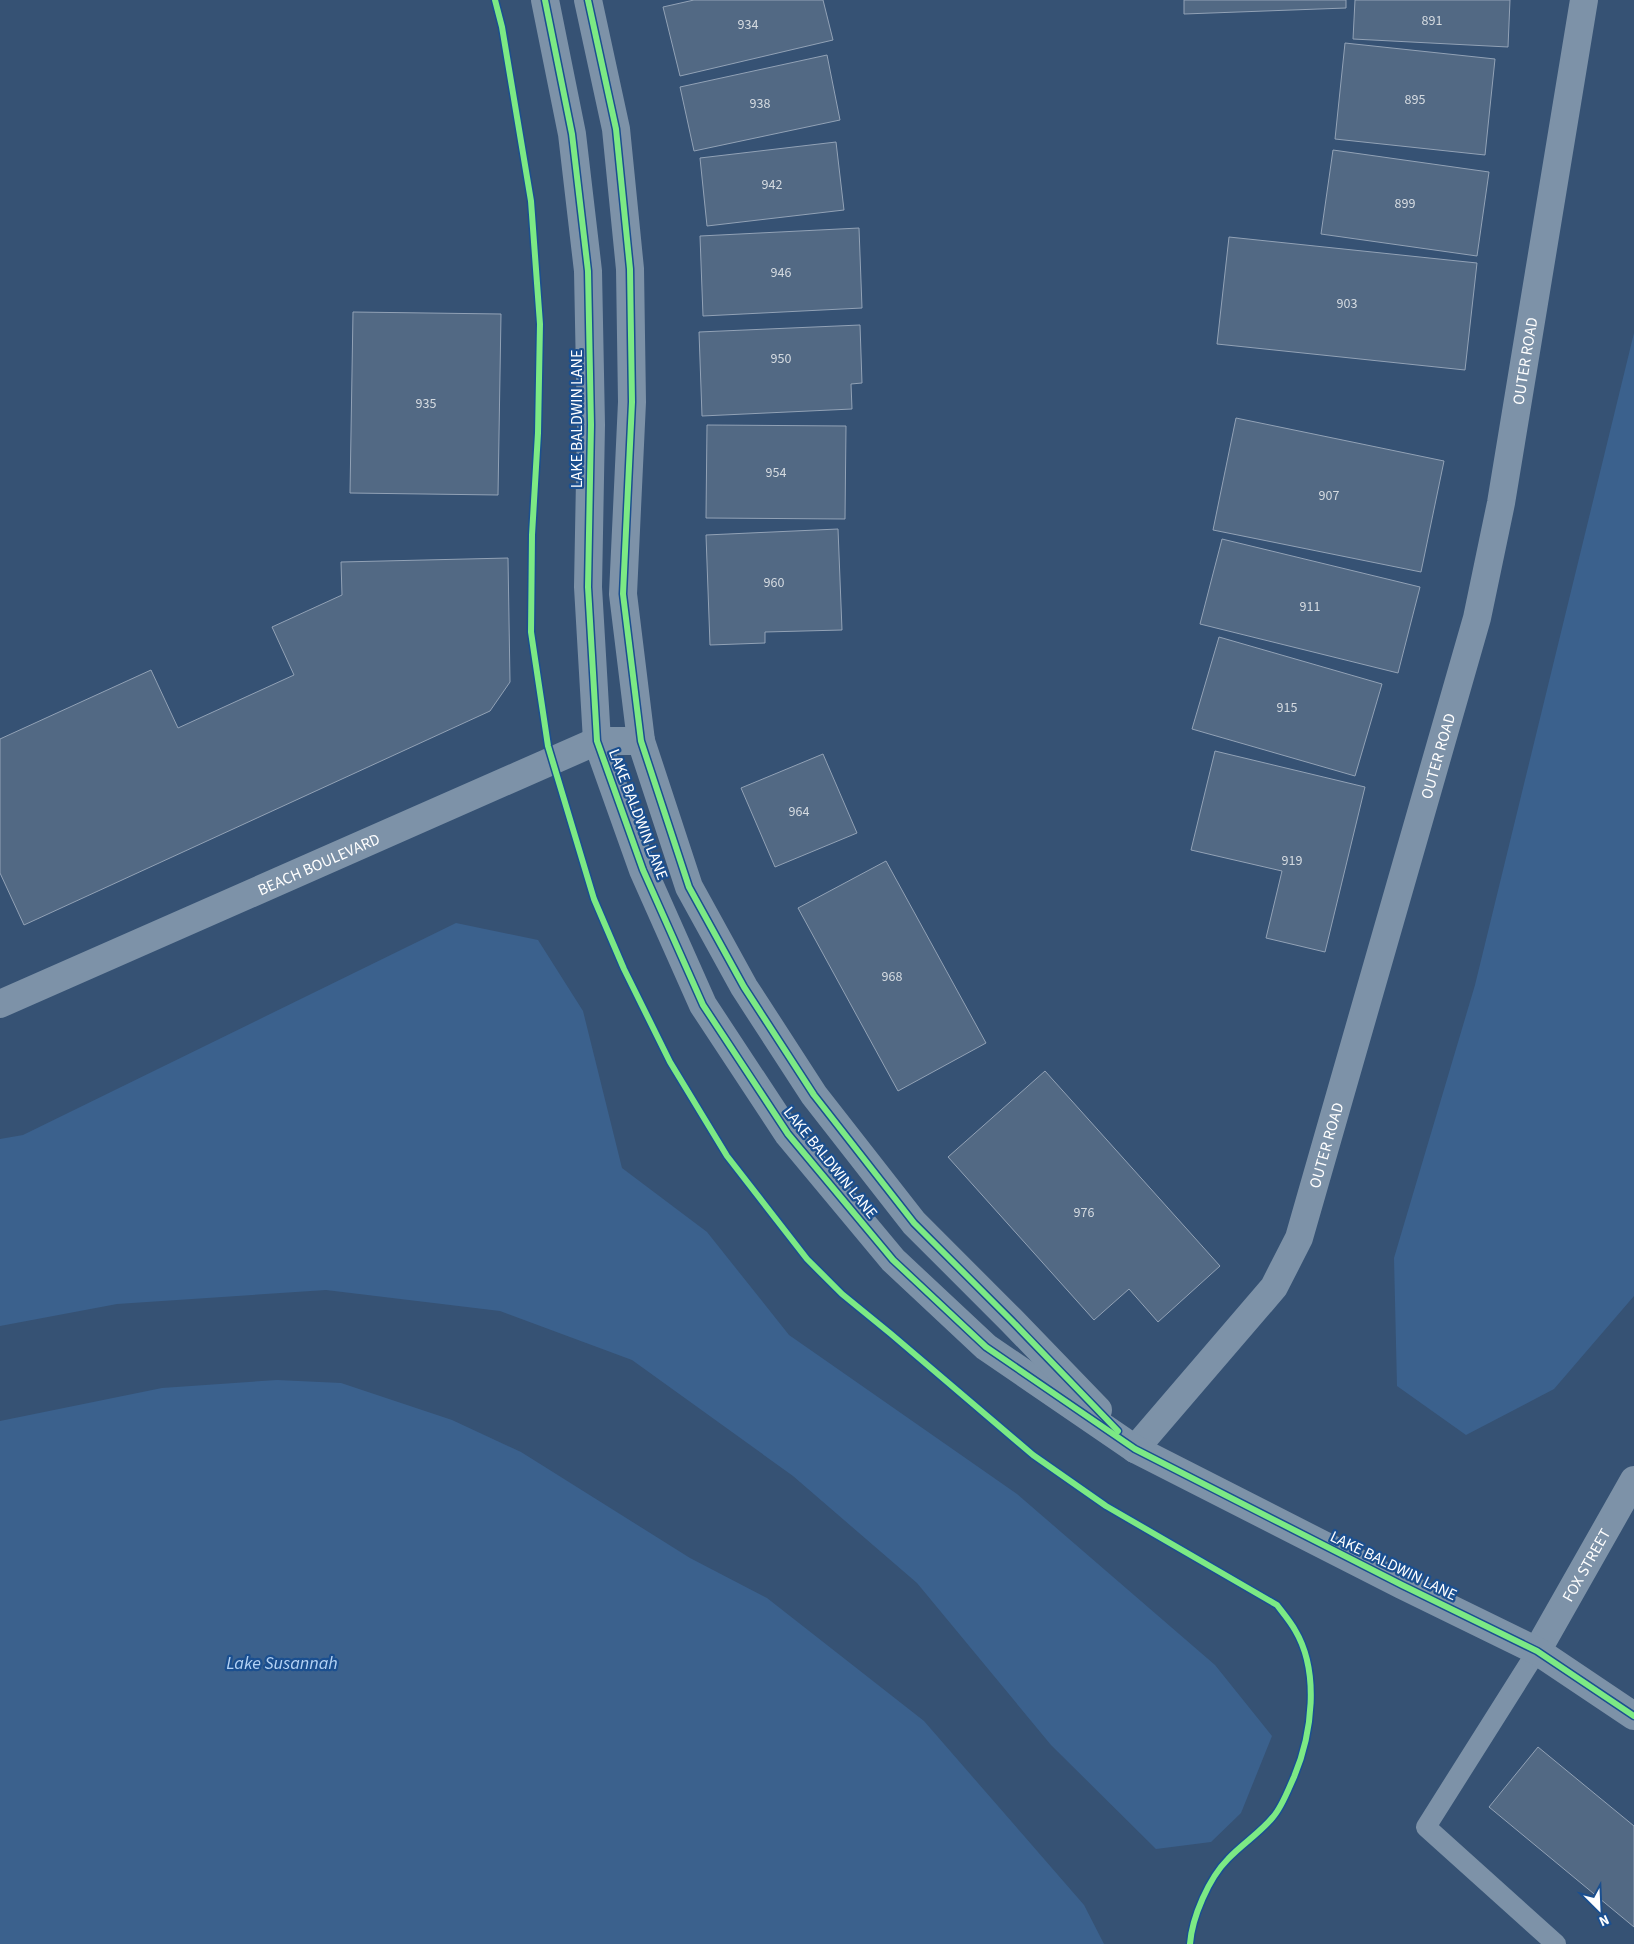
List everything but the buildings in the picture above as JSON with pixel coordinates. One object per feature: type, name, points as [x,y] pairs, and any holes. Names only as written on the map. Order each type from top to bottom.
[{"type":"street","name":"LAKE BALDWIN LANE","points":[[546,0],[572,134],[588,271],[592,425],[588,588],[597,741],[644,870],[703,1005],[788,1134],[893,1260],[986,1347],[1135,1449],[1350,1559],[1536,1651],[1634,1716]]},
{"type":"street","name":"LAKE BALDWIN LANE","points":[[588,0],[616,129],[630,269],[632,402],[623,594],[641,740],[689,888],[744,987],[814,1095],[914,1223],[1011,1320],[1135,1449]]},
{"type":"street","name":"OUTER ROAD","points":[[1135,1449],[1274,1287],[1299,1238],[1477,618],[1501,503],[1584,0]]},
{"type":"street","name":"BEACH BOULEVARD","points":[[0,1004],[597,741],[641,740]]},
{"type":"street","name":"FOX STREET","points":[[1536,1651],[1634,1480]]},
{"type":"lane","points":[[1536,1651],[1426,1827],[1556,1944]]},
{"type":"water","points":[[1634,333],[1634,1296],[1554,1389],[1466,1435],[1397,1386],[1394,1258],[1475,985]]},
{"type":"water","points":[[456,923],[538,940],[583,1011],[622,1168],[707,1232],[789,1335],[1017,1494],[1215,1665],[1272,1736],[1241,1813],[1211,1842],[1156,1849],[1051,1745],[917,1583],[793,1476],[632,1360],[500,1311],[326,1290],[117,1304],[0,1326],[0,1139],[23,1135]]},
{"type":"water","name":"Lake Susannah","points":[[277,1380],[341,1383],[452,1420],[521,1452],[690,1558],[767,1598],[924,1721],[1084,1905],[1104,1944],[0,1944],[0,1421],[162,1388]]},
{"type":"cycle path","points":[[495,0],[502,27],[531,201],[540,324],[538,433],[532,535],[531,632],[548,746],[594,899],[624,969],[670,1062],[727,1156],[807,1259],[842,1294],[1033,1455],[1106,1506],[1277,1605],[1295,1630],[1303,1647],[1308,1665],[1311,1703],[1309,1723],[1300,1760],[1287,1793],[1276,1813],[1268,1823],[1228,1859],[1214,1876],[1198,1910],[1191,1933],[1190,1944]]},
{"type":"cycle path","points":[[545,0],[572,134],[588,271],[591,425],[588,587],[597,741],[643,870],[703,1005],[788,1134],[893,1260],[986,1347],[1135,1449],[1402,1585],[1537,1651],[1634,1716]]},
{"type":"cycle path","points":[[588,0],[616,129],[630,269],[632,402],[623,594],[641,741],[689,887],[744,987],[814,1095],[914,1223],[1118,1431]]}]
